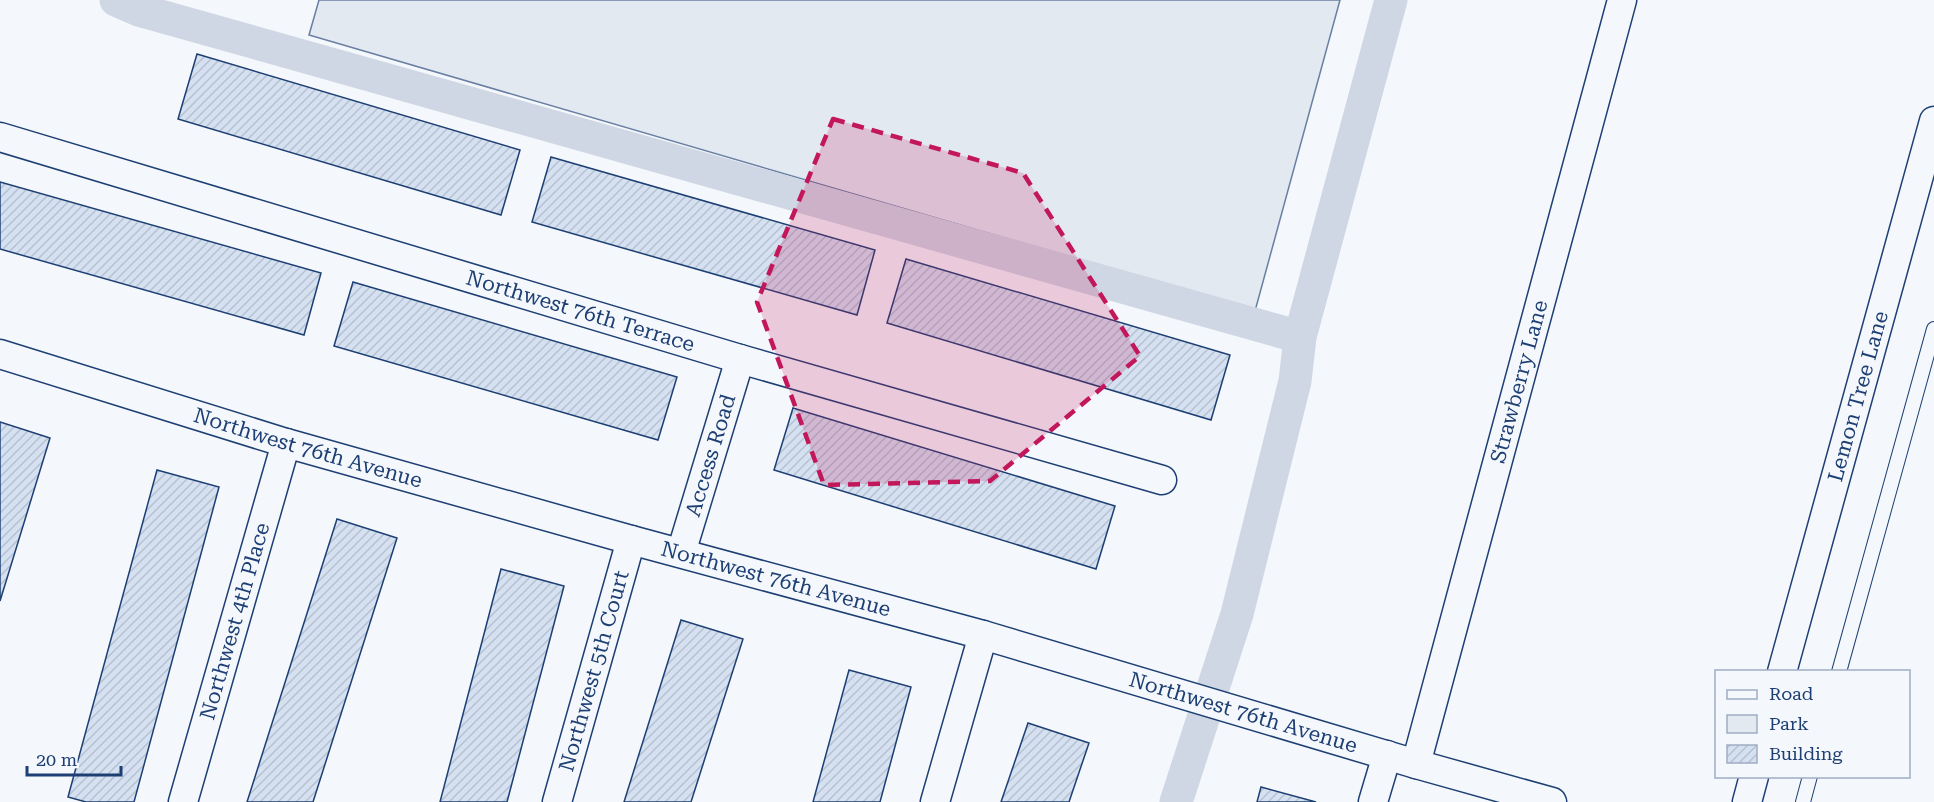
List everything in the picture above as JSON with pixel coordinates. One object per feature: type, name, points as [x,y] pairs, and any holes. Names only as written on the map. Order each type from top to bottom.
[{"type":"street","name":"Strawberry Lane","points":[[1416,764],[1622,0]]},
{"type":"street","name":"Lemon Tree Lane","points":[[1783,670],[1934,121]]},
{"type":"street","name":"Northwest 76th Terrace","points":[[0,137],[740,359],[1162,480]]},
{"type":"street","name":"Northwest 76th Avenue","points":[[0,354],[286,442],[631,540],[983,635],[1416,764],[1552,802]]},
{"type":"street","name":"Access Road","points":[[681,553],[740,359]]},
{"type":"street","name":"Northwest 4th Place","points":[[183,802],[286,442]]},
{"type":"street","name":"Northwest 5th Court","points":[[557,802],[631,540]]},
{"type":"street","points":[[935,802],[983,635]]},
{"type":"street","points":[[1373,802],[1387,755]]},
{"type":"street","points":[[1746,802],[1754,778]]},
{"type":"lane","points":[[1840,670],[1934,329]]},
{"type":"lane","points":[[1803,802],[1810,778]]},
{"type":"highlighted area","points":[[833,119],[1023,173],[1140,356],[990,481],[824,485],[757,302]]},
{"type":"green space","points":[[319,0],[1340,0],[1255,311],[309,35]]},
{"type":"building","points":[[197,54],[520,150],[501,215],[178,119]]},
{"type":"building","points":[[551,157],[875,250],[857,315],[532,222]]},
{"type":"building","points":[[0,182],[321,273],[304,335],[0,249]]},
{"type":"building","points":[[906,259],[1230,355],[1211,420],[887,323]]},
{"type":"building","points":[[353,282],[677,377],[658,440],[334,346]]},
{"type":"building","points":[[793,408],[1115,506],[1096,569],[774,470]]},
{"type":"building","points":[[0,422],[50,438],[0,601]]},
{"type":"building","points":[[157,470],[219,487],[134,802],[86,802],[68,797]]},
{"type":"building","points":[[337,519],[397,538],[313,802],[247,802]]},
{"type":"building","points":[[501,569],[564,586],[507,802],[440,802]]},
{"type":"building","points":[[681,620],[743,639],[691,802],[624,802]]},
{"type":"building","points":[[849,670],[911,687],[880,802],[813,802]]},
{"type":"building","points":[[1028,723],[1089,743],[1069,802],[1001,802]]},
{"type":"building","points":[[1261,787],[1316,802],[1257,802]]},
{"type":"waterway","points":[[116,0],[139,10],[1300,337]]},
{"type":"waterway","points":[[1176,802],[1237,614],[1295,381],[1300,337],[1391,0]]}]
